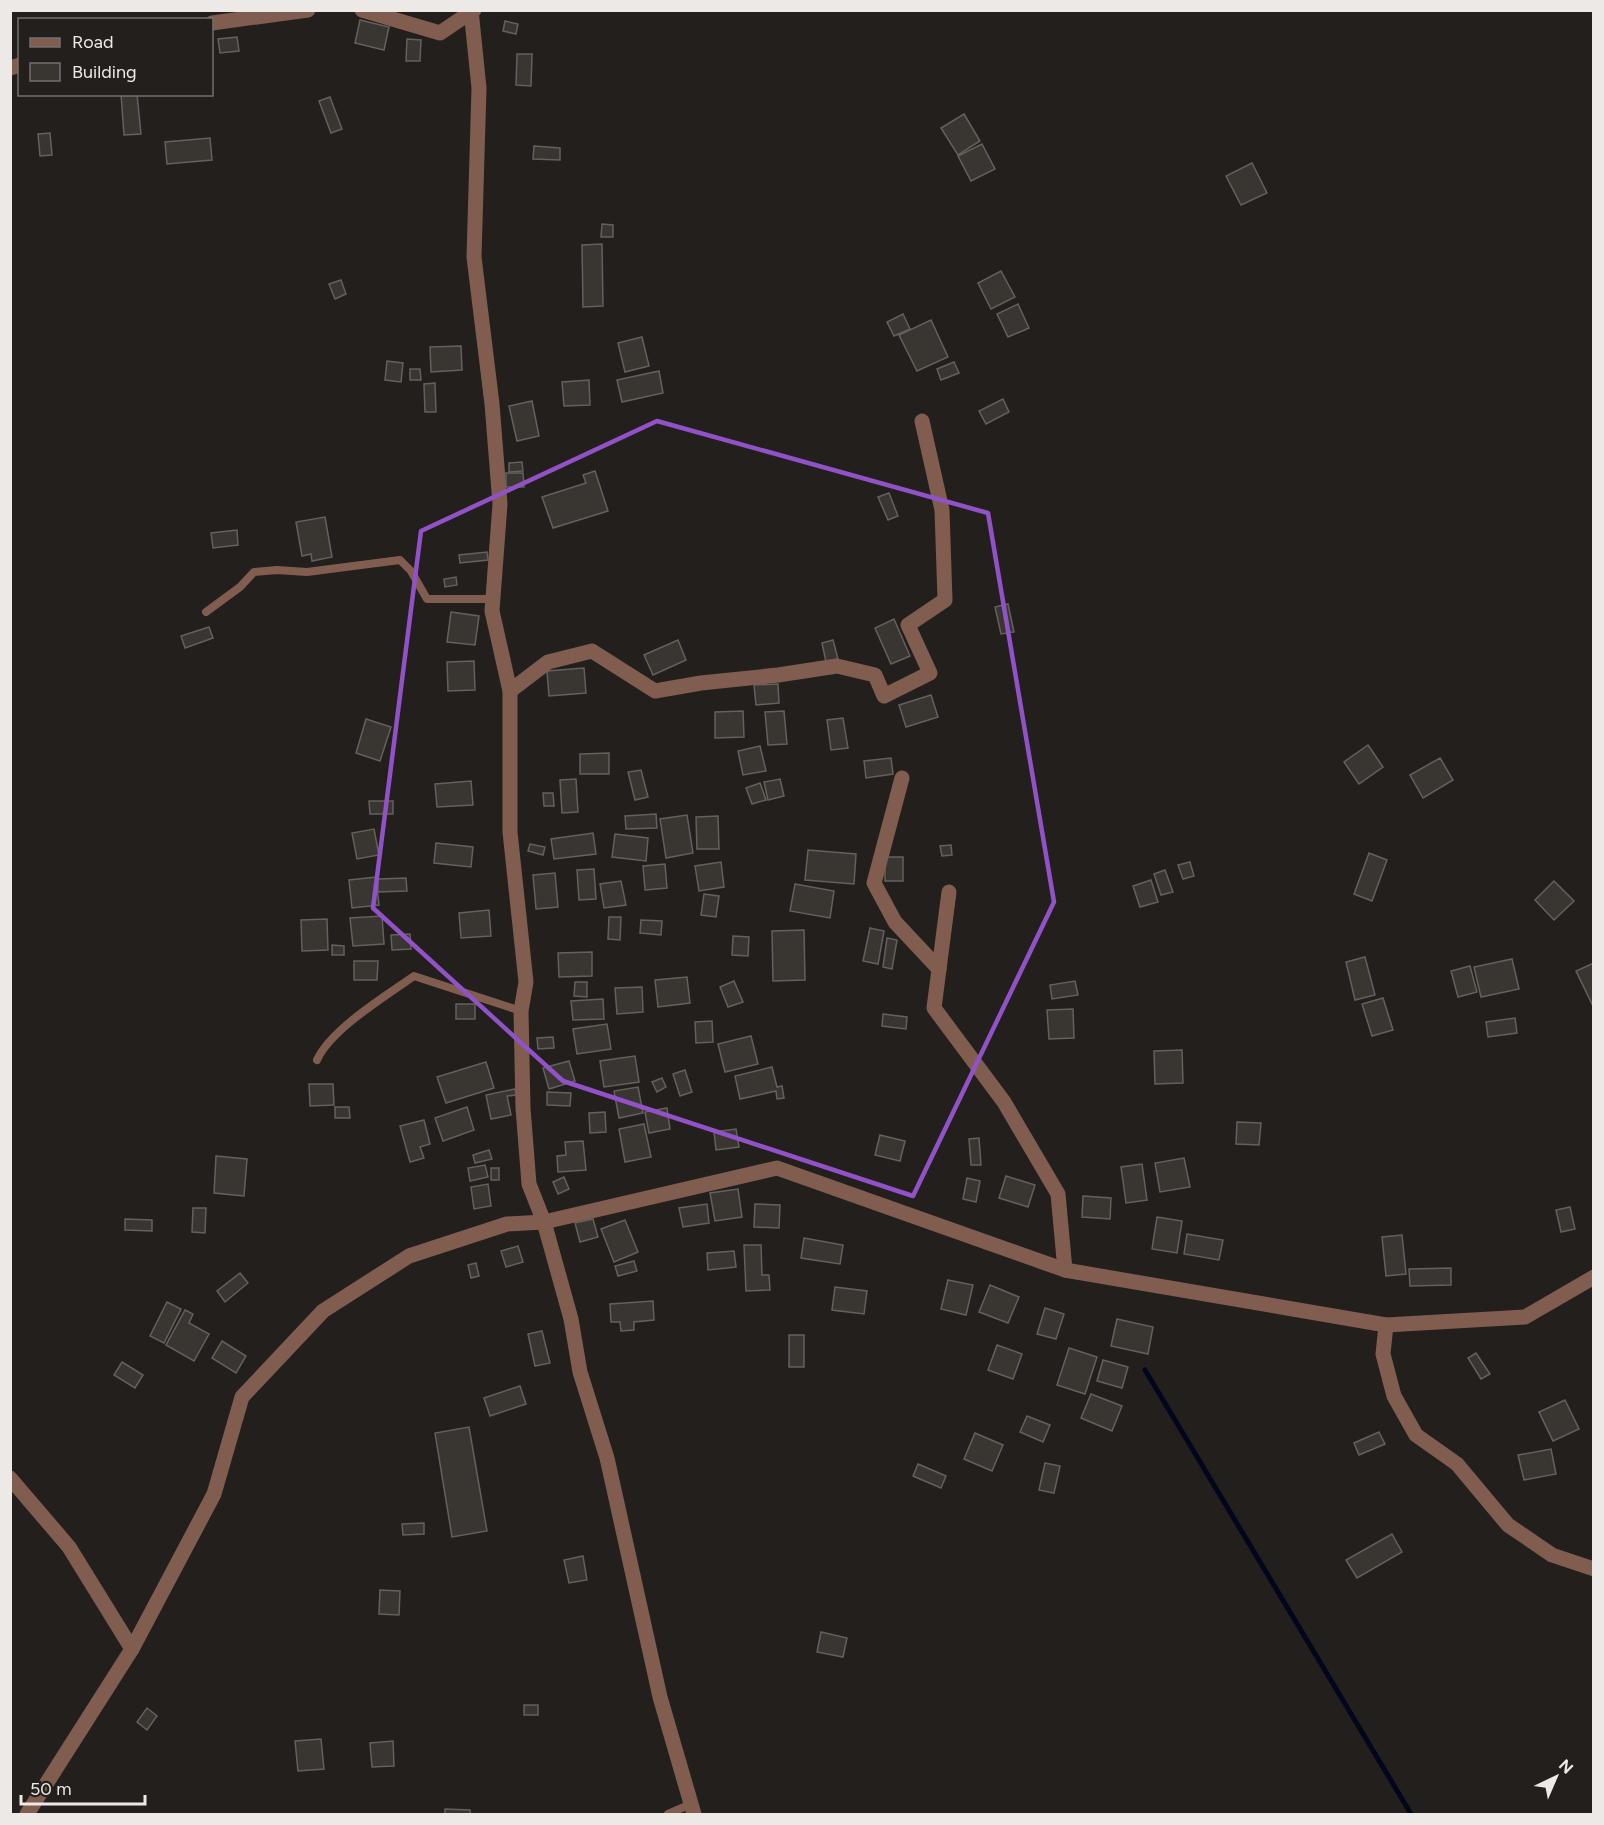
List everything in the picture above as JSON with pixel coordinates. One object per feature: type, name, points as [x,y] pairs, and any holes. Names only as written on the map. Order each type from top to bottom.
[{"type":"street","points":[[213,22],[308,10]]},
{"type":"street","points":[[362,10],[440,33],[472,11],[479,88],[474,257],[492,404],[500,504],[492,611],[510,691],[510,832],[526,982],[520,1011],[523,1107],[529,1184],[544,1222],[571,1319],[580,1372],[607,1458],[660,1697],[692,1809]]},
{"type":"street","points":[[510,691],[548,662],[592,651],[655,691],[837,666],[875,675],[884,696],[930,673],[908,625],[945,600],[942,510],[922,421]]},
{"type":"street","points":[[902,778],[874,883],[895,922],[939,969]]},
{"type":"street","points":[[949,892],[934,1008],[1004,1102],[1058,1194],[1065,1270]]},
{"type":"street","points":[[27,1815],[132,1649],[214,1494],[242,1397],[323,1311],[409,1256],[507,1224],[544,1222],[777,1168],[1065,1270],[1386,1325],[1525,1317],[1593,1277]]},
{"type":"street","points":[[1386,1325],[1383,1354],[1394,1396],[1416,1435],[1457,1464],[1508,1525],[1552,1555],[1593,1569]]},
{"type":"street","points":[[10,1478],[69,1547],[132,1649]]},
{"type":"lane","points":[[206,612],[240,587],[254,572],[277,570],[307,572],[400,560],[411,571],[427,599],[493,599]]},
{"type":"lane","points":[[317,1060],[322,1050],[362,1012],[414,976],[520,1011]]},
{"type":"lane","points":[[668,1815],[692,1809]]},
{"type":"highlighted area","points":[[657,421],[988,513],[1054,902],[913,1196],[563,1081],[373,908],[421,531]]},
{"type":"building","points":[[360,20],[389,27],[384,50],[355,43]]},
{"type":"building","points":[[505,21],[518,24],[516,34],[503,31]]},
{"type":"building","points":[[237,37],[239,51],[220,53],[218,39]]},
{"type":"building","points":[[407,39],[421,40],[420,61],[406,61]]},
{"type":"building","points":[[517,54],[532,54],[531,86],[516,85]]},
{"type":"building","points":[[121,96],[137,96],[141,134],[124,135]]},
{"type":"building","points":[[330,97],[342,129],[331,133],[319,101]]},
{"type":"building","points":[[964,114],[980,141],[958,155],[941,128]]},
{"type":"building","points":[[50,133],[52,155],[40,156],[38,134]]},
{"type":"building","points":[[210,138],[212,160],[167,164],[165,142]]},
{"type":"building","points":[[982,144],[995,169],[971,181],[958,156]]},
{"type":"building","points":[[534,146],[560,148],[560,160],[533,159]]},
{"type":"building","points":[[1252,163],[1267,193],[1241,205],[1226,176]]},
{"type":"building","points":[[602,224],[613,225],[613,237],[601,237]]},
{"type":"building","points":[[602,244],[603,306],[583,307],[582,245]]},
{"type":"building","points":[[1001,271],[1015,297],[991,309],[978,283]]},
{"type":"building","points":[[341,280],[346,294],[335,299],[329,284]]},
{"type":"building","points":[[1018,304],[1029,328],[1008,337],[997,314]]},
{"type":"building","points":[[903,314],[910,329],[894,336],[887,322]]},
{"type":"building","points":[[931,320],[948,357],[917,371],[899,335]]},
{"type":"building","points":[[642,337],[649,366],[625,372],[618,343]]},
{"type":"building","points":[[461,346],[462,370],[431,372],[430,347]]},
{"type":"building","points":[[387,361],[403,363],[401,382],[385,380]]},
{"type":"building","points":[[954,362],[959,373],[941,380],[937,369]]},
{"type":"building","points":[[410,369],[420,369],[421,380],[410,380]]},
{"type":"building","points":[[659,371],[663,393],[622,402],[617,380]]},
{"type":"building","points":[[589,380],[590,405],[564,406],[562,382]]},
{"type":"building","points":[[435,383],[436,412],[425,412],[424,384]]},
{"type":"building","points":[[1003,399],[1009,412],[986,424],[979,411]]},
{"type":"building","points":[[532,401],[539,436],[517,441],[509,406]]},
{"type":"building","points":[[522,462],[523,471],[509,472],[509,463]]},
{"type":"building","points":[[595,471],[608,511],[553,528],[542,497],[586,483],[583,475]]},
{"type":"building","points":[[506,473],[523,473],[524,487],[506,487]]},
{"type":"building","points":[[889,493],[898,516],[888,520],[878,497]]},
{"type":"building","points":[[325,517],[332,557],[312,561],[311,554],[302,556],[296,522]]},
{"type":"building","points":[[237,530],[238,545],[213,548],[211,533]]},
{"type":"building","points":[[487,552],[488,560],[460,563],[459,555]]},
{"type":"building","points":[[456,577],[457,585],[445,587],[444,579]]},
{"type":"building","points":[[1008,604],[1014,632],[1001,634],[995,607]]},
{"type":"building","points":[[451,612],[479,616],[475,645],[447,642]]},
{"type":"building","points":[[894,619],[910,656],[891,664],[875,628]]},
{"type":"building","points":[[209,627],[213,638],[185,648],[181,636]]},
{"type":"building","points":[[678,640],[686,660],[653,675],[644,655]]},
{"type":"building","points":[[833,640],[838,659],[826,662],[822,643]]},
{"type":"building","points":[[474,661],[475,690],[448,691],[447,662]]},
{"type":"building","points":[[584,668],[586,693],[549,696],[547,671]]},
{"type":"building","points":[[778,684],[779,703],[756,705],[754,685]]},
{"type":"building","points":[[931,695],[938,717],[906,727],[899,705]]},
{"type":"building","points":[[743,711],[744,737],[715,738],[715,712]]},
{"type":"building","points":[[784,711],[787,744],[768,745],[765,712]]},
{"type":"building","points":[[843,718],[848,748],[831,750],[827,720]]},
{"type":"building","points":[[366,719],[391,727],[380,761],[356,753]]},
{"type":"building","points":[[1368,745],[1383,767],[1359,784],[1344,762]]},
{"type":"building","points":[[760,746],[766,771],[743,775],[738,751]]},
{"type":"building","points":[[609,753],[609,774],[580,774],[580,754]]},
{"type":"building","points":[[891,758],[893,774],[866,778],[864,761]]},
{"type":"building","points":[[1440,758],[1453,780],[1423,798],[1410,775]]},
{"type":"building","points":[[641,770],[648,797],[635,800],[628,772]]},
{"type":"building","points":[[576,779],[578,812],[562,813],[560,780]]},
{"type":"building","points":[[780,779],[784,796],[768,800],[764,782]]},
{"type":"building","points":[[471,781],[473,805],[437,807],[435,784]]},
{"type":"building","points":[[760,783],[766,800],[752,804],[746,788]]},
{"type":"building","points":[[543,793],[553,793],[554,806],[544,806]]},
{"type":"building","points":[[369,801],[393,801],[393,814],[370,814]]},
{"type":"building","points":[[656,814],[657,828],[626,829],[625,816]]},
{"type":"building","points":[[687,815],[693,853],[666,858],[660,819]]},
{"type":"building","points":[[718,816],[719,849],[697,849],[696,817]]},
{"type":"building","points":[[374,829],[379,855],[357,859],[352,833]]},
{"type":"building","points":[[593,833],[596,854],[554,859],[551,839]]},
{"type":"building","points":[[615,834],[648,838],[646,861],[612,857]]},
{"type":"building","points":[[436,843],[473,847],[471,867],[434,863]]},
{"type":"building","points":[[530,844],[545,847],[543,855],[528,851]]},
{"type":"building","points":[[951,845],[952,855],[942,856],[940,846]]},
{"type":"building","points":[[808,850],[856,854],[854,884],[805,880]]},
{"type":"building","points":[[1369,853],[1387,860],[1372,901],[1354,894]]},
{"type":"building","points":[[885,857],[903,857],[903,881],[885,881]]},
{"type":"building","points":[[721,862],[724,887],[699,891],[695,866]]},
{"type":"building","points":[[1190,862],[1194,876],[1183,879],[1178,865]]},
{"type":"building","points":[[665,864],[667,888],[645,890],[643,866]]},
{"type":"building","points":[[594,869],[596,899],[579,900],[577,870]]},
{"type":"building","points":[[1165,870],[1173,892],[1161,895],[1154,874]]},
{"type":"building","points":[[555,873],[558,907],[536,909],[533,875]]},
{"type":"building","points":[[376,877],[379,905],[352,908],[349,880]]},
{"type":"building","points":[[406,878],[407,891],[378,892],[378,879]]},
{"type":"building","points":[[1151,880],[1158,902],[1140,907],[1133,886]]},
{"type":"building","points":[[621,881],[626,905],[604,908],[600,884]]},
{"type":"building","points":[[1554,881],[1574,901],[1554,920],[1535,900]]},
{"type":"building","points":[[795,884],[834,891],[830,918],[790,911]]},
{"type":"building","points":[[704,894],[719,896],[716,917],[701,915]]},
{"type":"building","points":[[489,910],[491,936],[461,938],[459,913]]},
{"type":"building","points":[[382,916],[384,944],[353,946],[350,918]]},
{"type":"building","points":[[609,917],[621,917],[620,940],[608,939]]},
{"type":"building","points":[[327,919],[328,950],[302,951],[301,920]]},
{"type":"building","points":[[641,920],[662,921],[661,935],[640,933]]},
{"type":"building","points":[[870,928],[884,931],[878,964],[863,961]]},
{"type":"building","points":[[804,930],[805,980],[773,981],[772,931]]},
{"type":"building","points":[[410,934],[411,949],[392,950],[391,935]]},
{"type":"building","points":[[733,936],[749,937],[748,956],[732,955]]},
{"type":"building","points":[[887,938],[897,940],[892,969],[883,967]]},
{"type":"building","points":[[332,945],[344,946],[344,955],[332,955]]},
{"type":"building","points":[[592,952],[592,976],[559,977],[558,953]]},
{"type":"building","points":[[1365,957],[1375,995],[1355,1000],[1346,962]]},
{"type":"building","points":[[1512,959],[1519,989],[1481,997],[1474,967]]},
{"type":"building","points":[[354,961],[378,961],[377,980],[354,980]]},
{"type":"building","points":[[1594,963],[1594,1006],[1593,1006],[1576,971]]},
{"type":"building","points":[[1470,966],[1477,992],[1458,997],[1451,971]]},
{"type":"building","points":[[687,977],[690,1003],[658,1007],[655,980]]},
{"type":"building","points":[[734,981],[743,1002],[728,1007],[720,987]]},
{"type":"building","points":[[1075,981],[1078,995],[1052,999],[1050,985]]},
{"type":"building","points":[[575,982],[587,982],[587,997],[574,996]]},
{"type":"building","points":[[642,987],[643,1012],[617,1014],[615,988]]},
{"type":"building","points":[[1383,998],[1393,1030],[1372,1036],[1362,1004]]},
{"type":"building","points":[[603,999],[604,1019],[573,1020],[571,1001]]},
{"type":"building","points":[[456,1004],[475,1004],[475,1019],[456,1019]]},
{"type":"building","points":[[1073,1009],[1074,1038],[1049,1039],[1047,1010]]},
{"type":"building","points":[[883,1014],[907,1017],[906,1029],[882,1026]]},
{"type":"building","points":[[1515,1018],[1517,1033],[1488,1037],[1486,1022]]},
{"type":"building","points":[[712,1021],[713,1042],[696,1043],[695,1022]]},
{"type":"building","points":[[607,1024],[611,1049],[577,1054],[573,1029]]},
{"type":"building","points":[[751,1036],[758,1064],[725,1072],[718,1044]]},
{"type":"building","points":[[553,1037],[554,1048],[538,1049],[537,1038]]},
{"type":"building","points":[[1182,1050],[1183,1083],[1155,1084],[1154,1051]]},
{"type":"building","points":[[635,1056],[639,1082],[604,1087],[600,1061]]},
{"type":"building","points":[[569,1061],[575,1081],[549,1089],[543,1068]]},
{"type":"building","points":[[486,1062],[494,1088],[446,1103],[437,1077]]},
{"type":"building","points":[[772,1067],[777,1087],[782,1086],[784,1098],[777,1099],[776,1091],[740,1099],[735,1076]]},
{"type":"building","points":[[685,1070],[692,1092],[680,1096],[673,1074]]},
{"type":"building","points":[[662,1078],[666,1087],[657,1092],[652,1082]]},
{"type":"building","points":[[309,1084],[333,1084],[334,1105],[310,1106]]},
{"type":"building","points":[[638,1087],[643,1113],[619,1118],[614,1091]]},
{"type":"building","points":[[515,1089],[516,1095],[507,1096],[511,1115],[491,1119],[486,1095]]},
{"type":"building","points":[[547,1092],[571,1093],[570,1106],[547,1105]]},
{"type":"building","points":[[335,1107],[349,1107],[350,1118],[335,1118]]},
{"type":"building","points":[[467,1107],[474,1130],[443,1141],[435,1118]]},
{"type":"building","points":[[667,1108],[670,1129],[649,1133],[645,1112]]},
{"type":"building","points":[[605,1112],[606,1132],[590,1133],[589,1113]]},
{"type":"building","points":[[424,1120],[430,1144],[420,1147],[424,1158],[410,1162],[400,1126]]},
{"type":"building","points":[[1237,1122],[1261,1123],[1259,1145],[1236,1144]]},
{"type":"building","points":[[644,1124],[651,1157],[625,1162],[619,1129]]},
{"type":"building","points":[[736,1129],[739,1147],[716,1150],[714,1132]]},
{"type":"building","points":[[880,1135],[905,1141],[900,1161],[875,1155]]},
{"type":"building","points":[[979,1138],[981,1165],[971,1165],[969,1139]]},
{"type":"building","points":[[583,1141],[586,1170],[558,1172],[557,1156],[566,1155],[565,1142]]},
{"type":"building","points":[[489,1150],[492,1159],[475,1163],[473,1155]]},
{"type":"building","points":[[216,1156],[247,1159],[244,1196],[214,1193]]},
{"type":"building","points":[[1184,1158],[1190,1187],[1160,1192],[1155,1163]]},
{"type":"building","points":[[1142,1164],[1147,1200],[1126,1203],[1121,1167]]},
{"type":"building","points":[[485,1165],[488,1177],[470,1181],[468,1168]]},
{"type":"building","points":[[491,1168],[499,1168],[499,1180],[491,1180]]},
{"type":"building","points":[[1006,1176],[1035,1185],[1028,1207],[999,1198]]},
{"type":"building","points":[[564,1177],[569,1189],[558,1194],[553,1182]]},
{"type":"building","points":[[967,1178],[980,1181],[976,1202],[963,1199]]},
{"type":"building","points":[[488,1184],[491,1206],[474,1209],[471,1187]]},
{"type":"building","points":[[738,1189],[742,1217],[715,1221],[710,1193]]},
{"type":"building","points":[[1083,1196],[1111,1198],[1110,1219],[1082,1217]]},
{"type":"building","points":[[707,1204],[709,1223],[683,1227],[679,1208]]},
{"type":"building","points":[[755,1204],[780,1205],[779,1228],[754,1227]]},
{"type":"building","points":[[1570,1207],[1575,1229],[1561,1232],[1556,1210]]},
{"type":"building","points":[[193,1208],[206,1208],[205,1233],[192,1232]]},
{"type":"building","points":[[1157,1217],[1182,1221],[1177,1253],[1152,1249]]},
{"type":"building","points":[[125,1219],[152,1220],[152,1231],[125,1230]]},
{"type":"building","points":[[593,1219],[598,1237],[580,1242],[575,1223]]},
{"type":"building","points":[[625,1220],[638,1252],[614,1262],[601,1229]]},
{"type":"building","points":[[1187,1234],[1223,1240],[1219,1260],[1184,1254]]},
{"type":"building","points":[[1402,1235],[1406,1274],[1386,1276],[1382,1237]]},
{"type":"building","points":[[804,1238],[843,1245],[840,1264],[801,1258]]},
{"type":"building","points":[[744,1245],[761,1245],[762,1275],[769,1275],[770,1290],[746,1291]]},
{"type":"building","points":[[518,1246],[523,1262],[506,1267],[501,1251]]},
{"type":"building","points":[[734,1251],[736,1267],[708,1270],[707,1253]]},
{"type":"building","points":[[634,1261],[637,1271],[618,1276],[615,1266]]},
{"type":"building","points":[[476,1263],[479,1276],[471,1278],[468,1265]]},
{"type":"building","points":[[1451,1268],[1451,1285],[1410,1286],[1409,1269]]},
{"type":"building","points":[[240,1273],[248,1283],[225,1302],[217,1291]]},
{"type":"building","points":[[948,1280],[973,1285],[966,1315],[941,1309]]},
{"type":"building","points":[[990,1285],[1019,1297],[1008,1323],[979,1312]]},
{"type":"building","points":[[835,1287],[867,1291],[864,1314],[832,1310]]},
{"type":"building","points":[[653,1301],[654,1320],[634,1322],[634,1330],[621,1331],[620,1322],[611,1322],[610,1304]]},
{"type":"building","points":[[167,1302],[181,1309],[164,1343],[150,1336]]},
{"type":"building","points":[[1045,1308],[1064,1314],[1056,1339],[1037,1334]]},
{"type":"building","points":[[185,1310],[193,1314],[189,1323],[209,1334],[194,1361],[166,1345]]},
{"type":"building","points":[[1117,1319],[1153,1327],[1148,1354],[1111,1346]]},
{"type":"building","points":[[542,1331],[550,1363],[535,1366],[528,1334]]},
{"type":"building","points":[[789,1335],[804,1335],[804,1367],[789,1367]]},
{"type":"building","points":[[222,1341],[246,1356],[236,1373],[212,1358]]},
{"type":"building","points":[[997,1345],[1022,1354],[1013,1379],[988,1370]]},
{"type":"building","points":[[1069,1348],[1097,1357],[1085,1394],[1057,1385]]},
{"type":"building","points":[[1476,1353],[1490,1374],[1481,1379],[1468,1358]]},
{"type":"building","points":[[1103,1360],[1128,1367],[1122,1388],[1097,1381]]},
{"type":"building","points":[[122,1362],[143,1375],[135,1388],[114,1375]]},
{"type":"building","points":[[520,1386],[526,1404],[490,1416],[484,1398]]},
{"type":"building","points":[[1091,1394],[1122,1406],[1112,1431],[1081,1418]]},
{"type":"building","points":[[1565,1400],[1579,1429],[1553,1441],[1539,1412]]},
{"type":"building","points":[[1027,1416],[1050,1425],[1043,1442],[1020,1432]]},
{"type":"building","points":[[469,1427],[487,1531],[452,1537],[435,1433]]},
{"type":"building","points":[[1379,1432],[1385,1444],[1359,1455],[1354,1443]]},
{"type":"building","points":[[975,1433],[1003,1445],[992,1471],[964,1459]]},
{"type":"building","points":[[1551,1449],[1556,1474],[1524,1480],[1518,1455]]},
{"type":"building","points":[[1045,1463],[1060,1466],[1054,1493],[1039,1490]]},
{"type":"building","points":[[918,1464],[946,1476],[941,1488],[913,1476]]},
{"type":"building","points":[[424,1523],[424,1534],[403,1535],[402,1524]]},
{"type":"building","points":[[1392,1534],[1402,1552],[1357,1578],[1346,1560]]},
{"type":"building","points":[[583,1556],[587,1580],[569,1583],[564,1560]]},
{"type":"building","points":[[380,1590],[400,1591],[399,1615],[379,1614]]},
{"type":"building","points":[[821,1632],[847,1638],[843,1657],[817,1652]]},
{"type":"building","points":[[524,1705],[538,1705],[538,1715],[524,1715]]},
{"type":"building","points":[[147,1708],[157,1716],[147,1730],[137,1722]]},
{"type":"building","points":[[321,1739],[324,1769],[298,1771],[295,1741]]},
{"type":"building","points":[[393,1741],[394,1766],[372,1767],[370,1743]]},
{"type":"building","points":[[445,1809],[470,1810],[470,1814],[445,1814]]},
{"type":"waterway","points":[[1145,1370],[1411,1814]]}]
